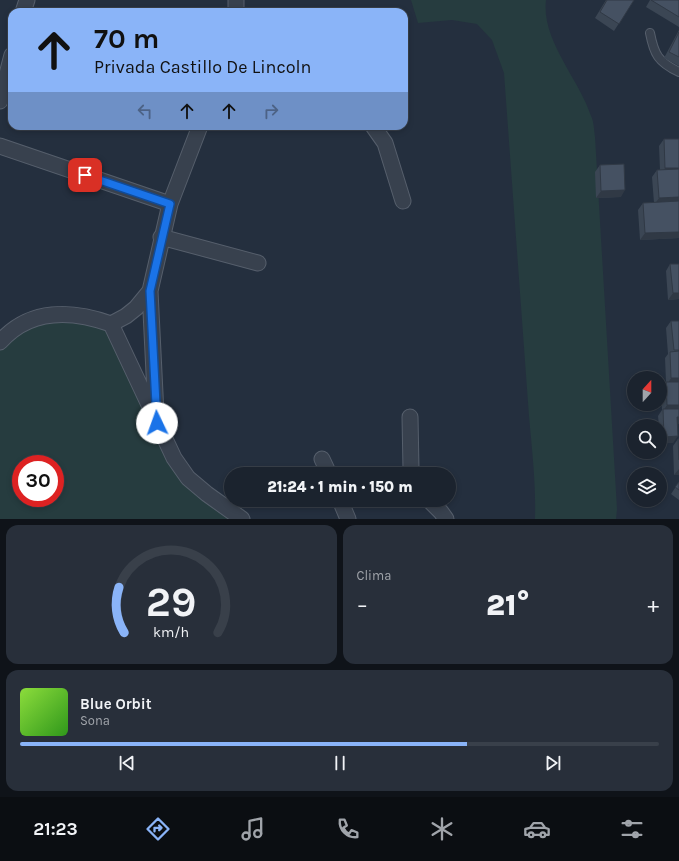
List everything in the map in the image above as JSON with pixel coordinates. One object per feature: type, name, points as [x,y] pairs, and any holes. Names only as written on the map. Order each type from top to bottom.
[{"type":"street","points":[[0,101],[8,71]]},
{"type":"street","points":[[157,423],[150,291],[170,204],[198,130]]},
{"type":"street","points":[[376,130],[385,143],[403,201]]},
{"type":"street","points":[[0,146],[170,204]]},
{"type":"street","points":[[162,236],[258,263]]},
{"type":"street","points":[[111,324],[126,316],[136,308],[150,291]]},
{"type":"street","points":[[0,342],[5,336],[26,321],[48,315],[71,314],[94,318],[111,324],[174,458],[188,478],[207,494],[242,519]]},
{"type":"street","points":[[410,417],[411,467]]},
{"type":"street","points":[[322,459],[326,467]]},
{"type":"street","points":[[343,507],[348,519]]},
{"type":"street","points":[[435,507],[446,519]]},
{"type":"lane","points":[[650,33],[653,50],[660,60],[670,68],[679,72]]},
{"type":"green space","points":[[411,0],[546,0],[546,15],[549,30],[562,59],[585,102],[594,126],[617,509],[616,519],[535,519],[534,467],[504,73],[492,40],[477,24],[452,20],[418,23]]},
{"type":"green space","points":[[48,315],[111,324],[174,458],[224,503],[224,507],[229,507],[242,519],[0,519],[0,342]]},
{"type":"building","points":[[607,0],[634,0],[619,24],[600,12]]},
{"type":"building","points":[[651,0],[679,0],[679,17]]},
{"type":"building","points":[[679,32],[679,57],[669,52]]},
{"type":"building","points":[[664,139],[679,139],[679,168],[665,168]]},
{"type":"building","points":[[624,164],[625,190],[601,191],[600,165]]},
{"type":"building","points":[[679,169],[679,197],[659,198],[657,170]]},
{"type":"building","points":[[679,201],[679,232],[645,233],[643,203]]},
{"type":"building","points":[[670,264],[679,264],[679,293],[673,293]]},
{"type":"building","points":[[671,321],[679,321],[679,350],[674,350]]},
{"type":"building","points":[[679,351],[679,378],[671,378],[670,352]]},
{"type":"building","points":[[667,382],[679,382],[679,405],[667,405]]},
{"type":"building","points":[[667,409],[679,409],[679,417],[677,417],[678,436],[667,437],[667,419],[663,419],[663,411],[667,411]]},
{"type":"building","points":[[678,439],[679,439],[679,460]]},
{"type":"building","points":[[679,482],[679,490],[675,487]]},
{"type":"route","points":[[85,175],[170,204],[150,291],[157,423]]}]
